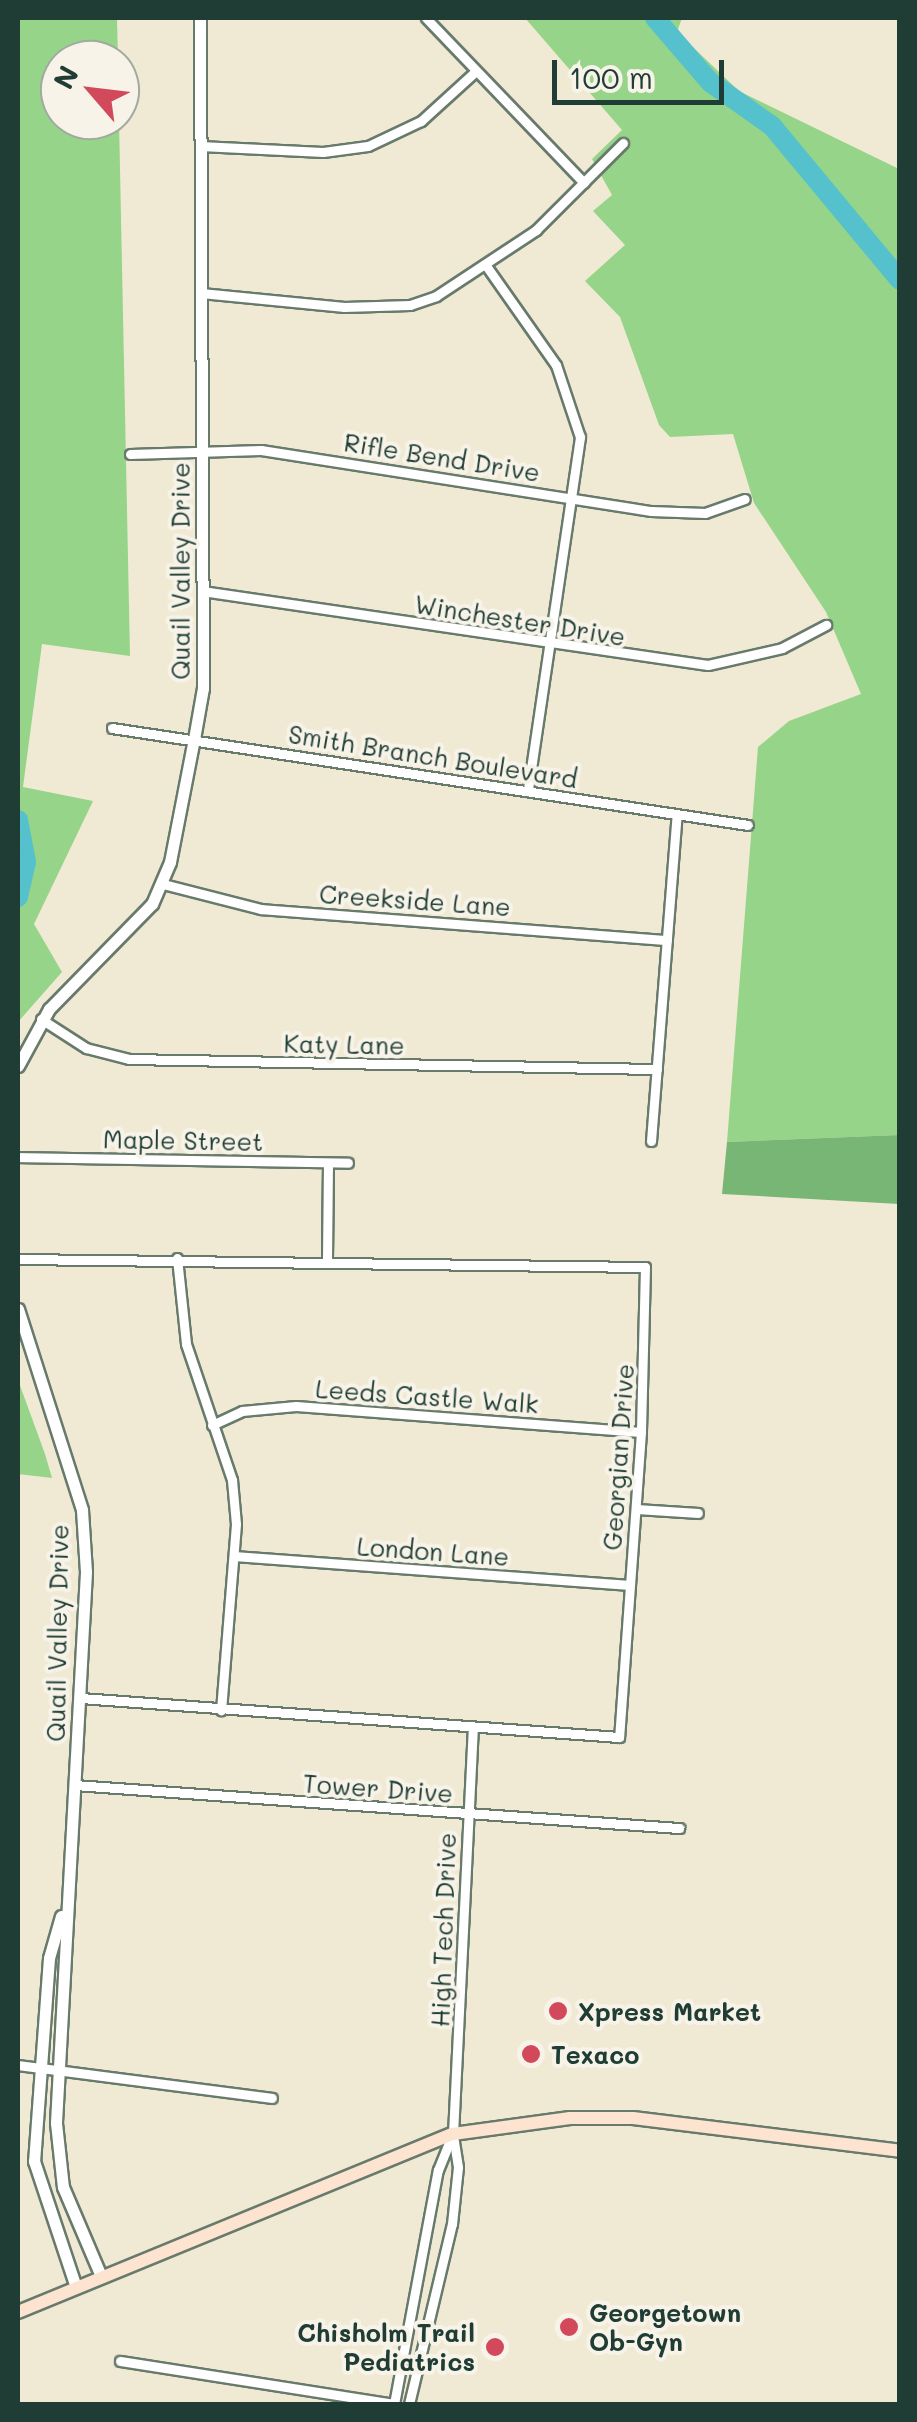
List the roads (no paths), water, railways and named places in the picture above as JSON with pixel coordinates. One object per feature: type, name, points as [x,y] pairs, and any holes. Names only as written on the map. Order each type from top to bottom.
[{"type":"main road","points":[[18,2312],[453,2134],[570,2118],[633,2118],[900,2151]]},
{"type":"street","name":"Quail Valley Drive","points":[[18,1066],[42,1019],[122,940],[163,884],[194,740],[203,688],[200,18]]},
{"type":"street","points":[[426,18],[584,183]]},
{"type":"street","points":[[200,146],[323,152],[368,146],[420,121],[476,71]]},
{"type":"street","points":[[201,293],[344,308],[410,305],[487,267],[623,144]]},
{"type":"street","points":[[487,267],[566,386],[580,438],[575,498],[528,791]]},
{"type":"street","name":"Rifle Bend Drive","points":[[130,454],[262,450],[680,513],[745,499]]},
{"type":"street","name":"Winchester Drive","points":[[202,592],[708,665],[782,648],[826,625]]},
{"type":"street","name":"Smith Branch Boulevard","points":[[112,728],[748,825]]},
{"type":"street","points":[[651,1141],[677,814]]},
{"type":"street","name":"Creekside Lane","points":[[163,884],[260,909],[667,940]]},
{"type":"street","name":"Katy Lane","points":[[42,1019],[86,1048],[129,1060],[657,1069]]},
{"type":"street","name":"Maple Street","points":[[18,1157],[348,1163]]},
{"type":"street","points":[[326,1259],[328,1163]]},
{"type":"street","points":[[177,1258],[179,1314],[232,1480],[234,1556],[221,1710]]},
{"type":"street","name":"Georgian Drive","points":[[18,1259],[326,1259],[644,1267],[642,1432],[619,1737],[80,1698]]},
{"type":"street","name":"Quail Valley Drive","points":[[18,1308],[82,1510],[80,1698],[56,2070],[63,2186],[101,2276]]},
{"type":"street","name":"Leeds Castle Walk","points":[[212,1424],[242,1411],[296,1406],[642,1432]]},
{"type":"street","points":[[637,1509],[698,1512]]},
{"type":"street","name":"London Lane","points":[[234,1556],[629,1585]]},
{"type":"street","name":"High Tech Drive","points":[[409,2404],[452,2224],[458,2166],[453,2134],[474,1728]]},
{"type":"street","name":"Tower Drive","points":[[74,1785],[679,1828]]},
{"type":"street","name":"Quail Valley Drive","points":[[64,1907],[49,1958],[38,2068],[36,2175],[76,2287]]},
{"type":"street","points":[[18,2065],[272,2098]]},
{"type":"street","name":"High Tech Drive","points":[[395,2404],[438,2170],[453,2134]]},
{"type":"street","points":[[120,2361],[395,2404]]},
{"type":"waterway","points":[[655,18],[710,82],[772,126],[900,280]]},
{"type":"waterway","points":[[18,820],[26,862],[18,897]]},
{"type":"place","name":"Xpress Market","points":[[558,2011]]},
{"type":"place","name":"Texaco","points":[[531,2054]]},
{"type":"place","name":"Georgetown Ob-Gyn","points":[[569,2327]]},
{"type":"place","name":"Chisholm Trail Pediatrics","points":[[495,2347]]}]
